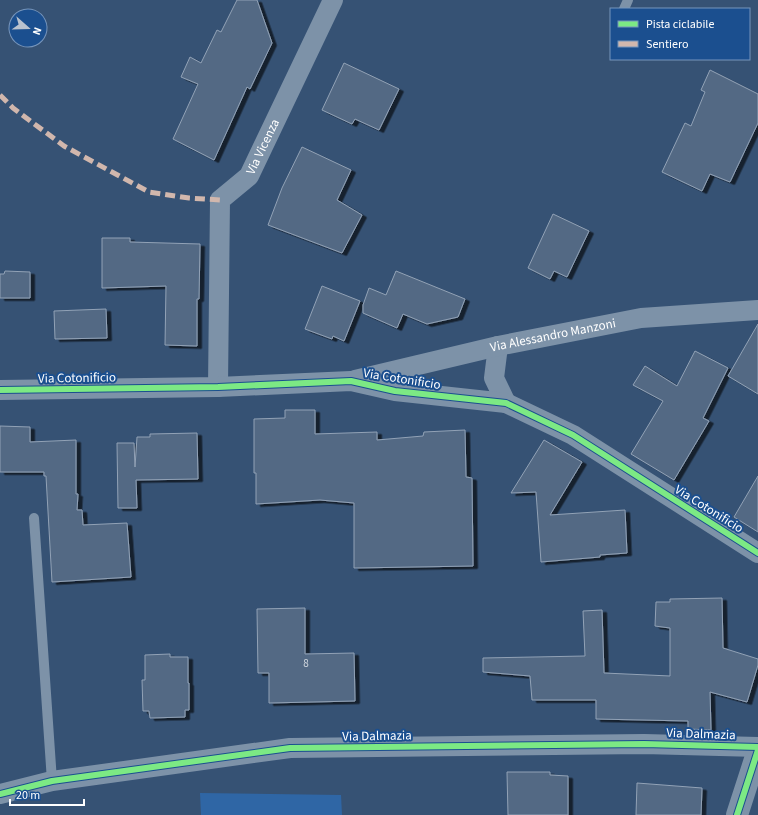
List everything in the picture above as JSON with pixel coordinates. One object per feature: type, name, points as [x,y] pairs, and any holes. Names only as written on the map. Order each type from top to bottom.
[{"type":"street","name":"Via Vicenza","points":[[218,387],[220,200],[249,176],[333,0]]},
{"type":"street","name":"Via Alessandro Manzoni","points":[[351,381],[498,346],[641,318],[758,310]]},
{"type":"street","points":[[498,346],[494,378],[506,403]]},
{"type":"street","name":"Via Cotonificio","points":[[0,390],[218,387],[351,381],[395,391],[506,403],[573,435],[758,553]]},
{"type":"street","name":"Via Dalmazia","points":[[0,794],[52,781],[290,748],[644,744],[758,747]]},
{"type":"street","points":[[737,815],[758,750]]},
{"type":"lane","points":[[34,518],[52,781]]},
{"type":"shaded area","points":[[200,793],[341,795],[342,815],[201,815]]},
{"type":"building","points":[[237,0],[257,0],[272,43],[250,89],[247,87],[214,160],[173,139],[198,84],[181,77],[190,57],[201,63],[217,30],[221,32]]},
{"type":"building","points":[[344,63],[399,89],[379,130],[355,119],[352,124],[322,110]]},
{"type":"building","points":[[710,70],[758,94],[758,123],[730,182],[710,174],[702,191],[662,172],[685,123],[691,126],[705,92],[701,90]]},
{"type":"building","points":[[302,147],[351,170],[337,200],[362,215],[342,253],[268,225],[282,188]]},
{"type":"building","points":[[553,214],[589,231],[567,277],[554,271],[550,279],[528,268]]},
{"type":"building","points":[[102,238],[130,238],[130,242],[200,244],[199,299],[197,299],[197,346],[165,345],[166,286],[102,288]]},
{"type":"building","points":[[5,271],[30,272],[30,298],[0,298],[0,274],[4,274]]},
{"type":"building","points":[[396,271],[465,299],[458,317],[427,324],[403,314],[397,328],[363,313],[363,305],[369,288],[386,295]]},
{"type":"building","points":[[322,286],[360,301],[344,341],[333,336],[332,339],[305,329]]},
{"type":"building","points":[[106,309],[107,338],[55,339],[54,311]]},
{"type":"building","points":[[758,324],[758,394],[728,376]]},
{"type":"building","points":[[695,351],[728,368],[703,418],[709,421],[674,480],[631,454],[663,401],[633,385],[645,366],[677,386]]},
{"type":"building","points":[[285,410],[315,410],[315,434],[377,432],[377,440],[423,436],[424,432],[465,430],[466,477],[472,478],[473,566],[354,568],[354,503],[320,500],[256,504],[256,473],[254,473],[254,419],[285,418]]},
{"type":"building","points":[[0,426],[30,427],[30,442],[76,440],[76,494],[78,494],[77,510],[82,510],[83,525],[127,523],[131,577],[52,582],[46,476],[44,476],[44,472],[0,472]]},
{"type":"building","points":[[197,433],[198,479],[136,480],[137,508],[118,508],[117,443],[134,443],[135,467],[137,437],[150,437],[150,434]]},
{"type":"building","points":[[544,440],[582,462],[550,515],[625,510],[627,553],[541,562],[536,492],[511,493]]},
{"type":"building","points":[[758,476],[758,532],[734,517]]},
{"type":"building","points":[[722,598],[723,648],[758,659],[758,665],[747,702],[710,692],[711,730],[688,729],[688,721],[596,719],[596,700],[532,700],[530,676],[483,672],[483,658],[585,656],[583,611],[602,610],[604,673],[670,676],[670,628],[655,626],[656,602],[670,602],[670,599]]},
{"type":"building","points":[[305,608],[305,654],[354,653],[355,701],[269,703],[269,673],[258,673],[257,609]]},
{"type":"building","points":[[170,654],[170,657],[188,657],[189,710],[185,710],[185,717],[150,718],[149,711],[143,711],[142,680],[145,680],[145,655]]},
{"type":"building","points":[[507,772],[550,772],[550,775],[568,776],[568,815],[508,815]]},
{"type":"building","points":[[637,783],[702,788],[701,815],[636,815]]},
{"type":"marked path","points":[[0,95],[13,108],[64,146],[149,192],[189,198],[220,200]]},
{"type":"cycle path","points":[[0,390],[218,387],[351,381],[395,391],[506,403],[573,435],[758,553]]},
{"type":"cycle path","points":[[0,794],[52,781],[290,748],[644,744],[758,747]]},
{"type":"cycle path","points":[[737,815],[758,750]]}]
